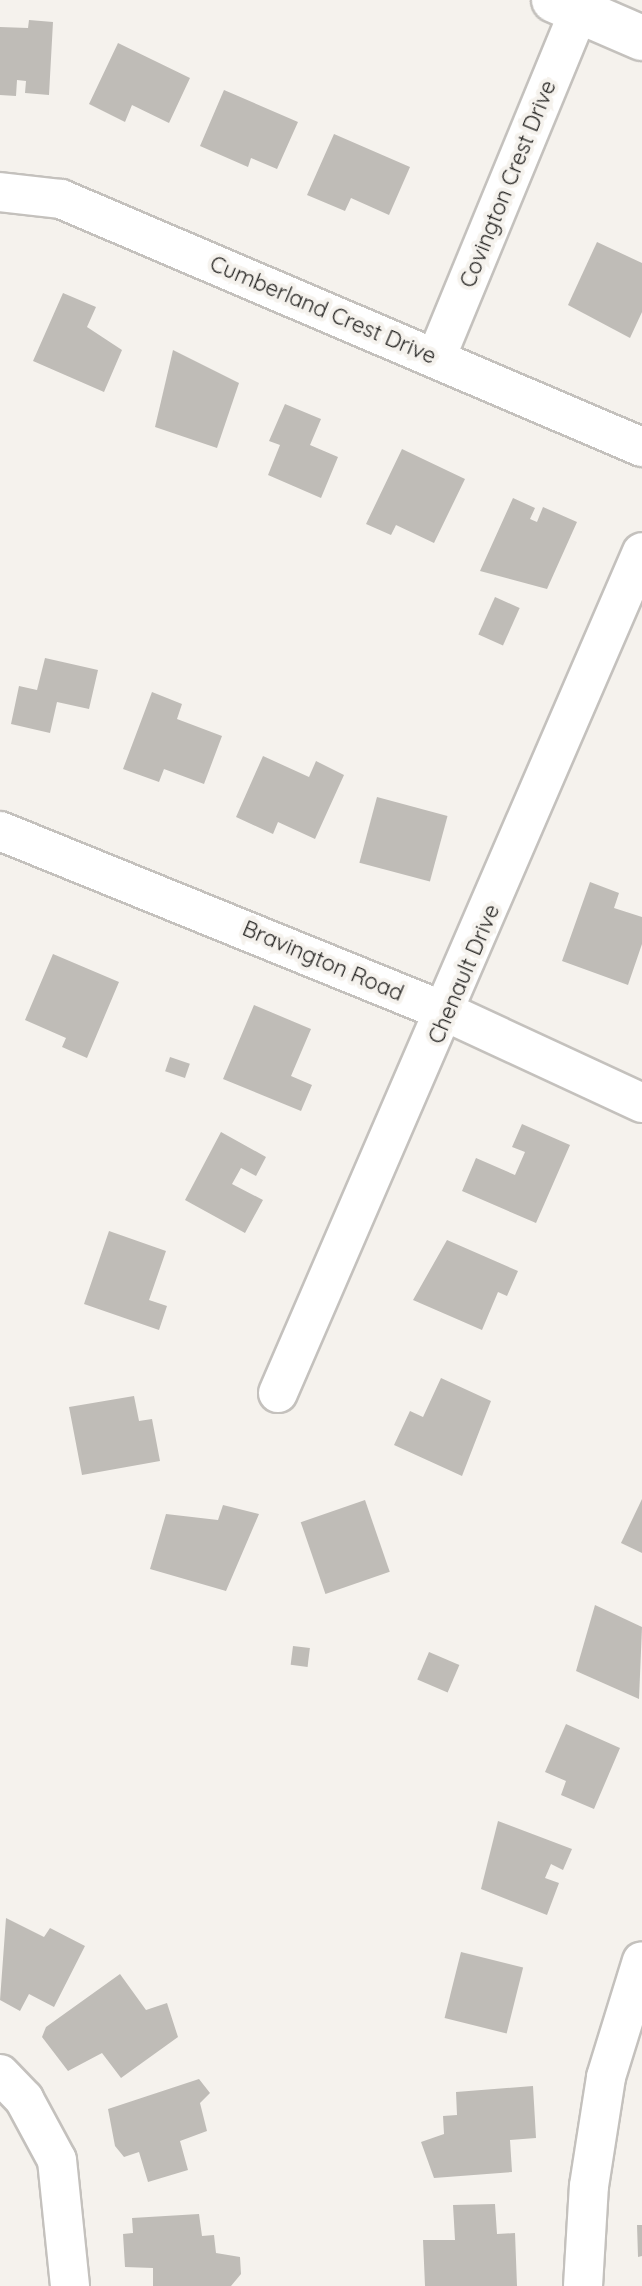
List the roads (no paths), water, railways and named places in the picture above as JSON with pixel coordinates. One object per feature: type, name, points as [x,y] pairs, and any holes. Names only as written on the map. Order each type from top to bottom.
[{"type":"main road","points":[[567,5],[642,38]]},
{"type":"street","name":"Covington Crest Drive","points":[[436,358],[567,5]]},
{"type":"street","name":"Cumberland Crest Drive","points":[[0,192],[61,199],[642,447]]},
{"type":"street","name":"Chenault Drive","points":[[278,1393],[448,1013],[642,552]]},
{"type":"street","name":"Bravington Road","points":[[0,831],[448,1013],[642,1103]]},
{"type":"street","points":[[583,2286],[589,2186],[606,2077],[642,1961]]},
{"type":"street","points":[[0,2074],[24,2099],[57,2160],[70,2286]]}]
